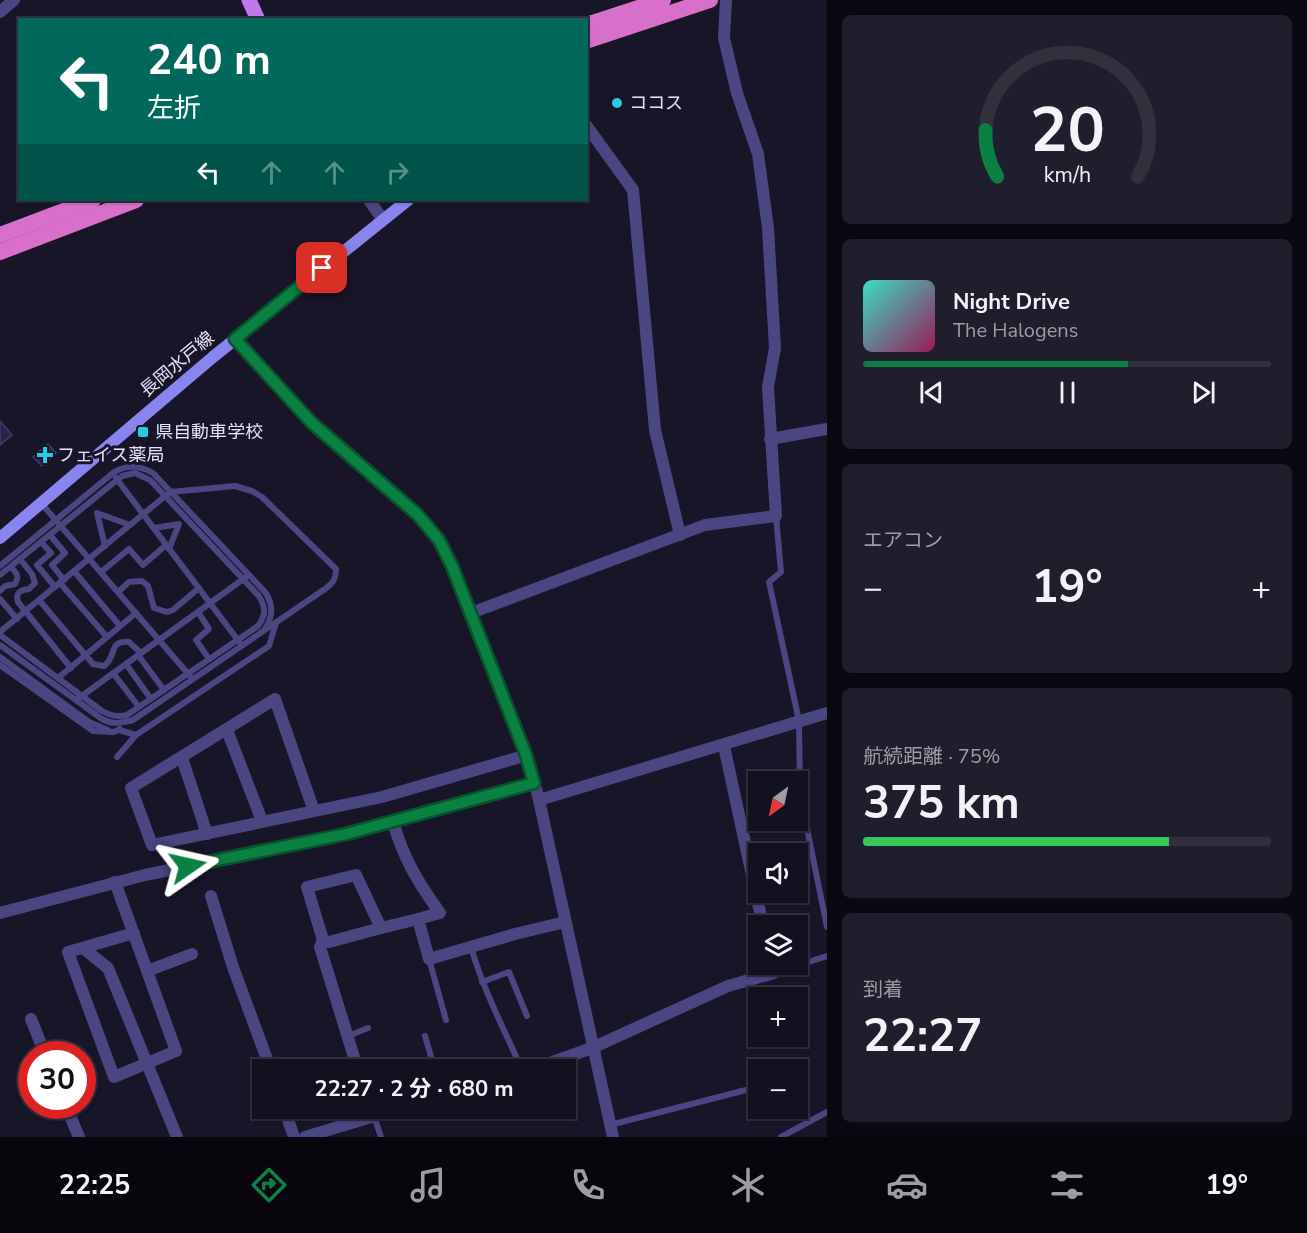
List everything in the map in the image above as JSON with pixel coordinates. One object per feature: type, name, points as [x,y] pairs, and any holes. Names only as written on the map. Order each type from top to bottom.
[{"type":"highway","points":[[588,24],[663,0]]},
{"type":"highway","points":[[588,40],[710,0]]},
{"type":"highway","points":[[0,235],[90,201]]},
{"type":"highway","points":[[0,252],[133,201]]},
{"type":"main road","points":[[249,0],[257,18]]},
{"type":"main road","name":"長岡水戸線","points":[[0,538],[235,339],[407,201]]},
{"type":"street","points":[[0,12],[14,0]]},
{"type":"street","points":[[471,614],[705,525],[776,516],[768,387],[775,348],[768,228],[758,154],[737,93],[724,38],[726,0]]},
{"type":"street","points":[[588,128],[633,190],[655,430],[680,535]]},
{"type":"street","points":[[370,201],[383,220]]},
{"type":"street","points":[[235,339],[312,423],[427,525],[439,540],[452,566],[526,755],[539,800],[611,1131]]},
{"type":"street","points":[[770,439],[827,429]]},
{"type":"street","points":[[314,811],[275,699],[131,788],[152,845],[382,797],[526,755]]},
{"type":"street","points":[[539,800],[724,746],[827,713]]},
{"type":"street","points":[[227,729],[262,821]]},
{"type":"street","points":[[724,746],[762,915]]},
{"type":"street","points":[[182,758],[207,834]]},
{"type":"street","points":[[0,913],[115,882],[346,834],[534,783]]},
{"type":"street","points":[[323,940],[329,942],[440,912],[413,874],[402,853],[393,822]]},
{"type":"street","points":[[354,1059],[320,947],[323,940],[307,887],[356,875],[381,928]]},
{"type":"street","points":[[115,882],[134,933],[176,1051],[114,1077],[68,952],[134,933]]},
{"type":"street","points":[[211,896],[233,968],[267,1059]]},
{"type":"street","points":[[418,919],[429,959],[565,922]]},
{"type":"street","points":[[83,948],[108,968],[177,1137]]},
{"type":"street","points":[[147,971],[192,954]]},
{"type":"street","points":[[561,1059],[592,1048],[757,975]]},
{"type":"street","points":[[31,1019],[40,1041]]},
{"type":"street","points":[[71,1119],[79,1137]]},
{"type":"street","points":[[288,1119],[294,1137]]},
{"type":"street","points":[[304,1137],[354,1119]]},
{"type":"lane","points":[[0,566],[113,473],[125,466],[147,470],[245,577],[270,599],[272,615],[263,632]]},
{"type":"lane","points":[[113,473],[240,643]]},
{"type":"lane","points":[[0,576],[117,480],[128,474],[143,475],[168,494]]},
{"type":"lane","points":[[0,665],[93,731],[117,731],[190,676],[210,659],[240,643],[263,632],[332,584],[336,577],[336,569],[262,497],[252,491],[235,486],[168,494],[0,634],[108,715],[127,715],[164,690],[190,676],[240,643],[258,626],[265,611],[259,596],[245,577]]},
{"type":"lane","points":[[41,503],[190,676]]},
{"type":"lane","points":[[105,546],[97,513],[130,525]]},
{"type":"lane","points":[[776,516],[781,572],[769,582],[799,721],[800,794],[827,927]]},
{"type":"lane","points":[[101,572],[129,549],[143,565],[168,547],[179,524],[154,528]]},
{"type":"lane","points":[[50,535],[65,553],[52,565],[60,583]]},
{"type":"lane","points":[[41,542],[51,553],[37,565],[60,583],[107,637]]},
{"type":"lane","points":[[20,559],[34,579],[32,587],[22,590],[16,597],[18,602],[71,668]]},
{"type":"lane","points":[[0,591],[5,586],[15,584],[18,579],[11,567]]},
{"type":"lane","points":[[74,571],[120,626]]},
{"type":"lane","points":[[76,700],[245,577]]},
{"type":"lane","points":[[118,592],[129,582],[142,581],[148,586],[154,608],[167,612],[199,588]]},
{"type":"lane","points":[[0,599],[17,619]]},
{"type":"lane","points":[[39,600],[93,664],[98,667],[104,666],[112,658],[114,647],[122,641],[129,642],[164,690]]},
{"type":"lane","points":[[198,612],[209,629],[196,640],[210,659]]},
{"type":"lane","points":[[58,678],[136,613]]},
{"type":"lane","points":[[117,757],[136,735],[269,646],[276,623]]},
{"type":"lane","points":[[0,645],[109,722],[117,724],[133,720]]},
{"type":"lane","points":[[0,657],[89,722],[136,735]]},
{"type":"lane","points":[[126,664],[151,699]]},
{"type":"lane","points":[[113,673],[139,707]]},
{"type":"lane","points":[[471,947],[482,982],[517,1059]]},
{"type":"lane","points":[[808,961],[827,956]]},
{"type":"lane","points":[[429,959],[446,1020]]},
{"type":"lane","points":[[482,982],[509,972],[527,1016]]},
{"type":"lane","points":[[347,1036],[368,1029]]},
{"type":"lane","points":[[425,1036],[432,1059]]},
{"type":"lane","points":[[611,1131],[748,1090]]},
{"type":"lane","points":[[781,1137],[827,1112]]},
{"type":"lane","points":[[375,1119],[381,1137]]},
{"type":"building","points":[[0,421],[12,435],[0,445]]},
{"type":"building","name":"フェイス薬局","points":[[48,444],[56,453],[42,466],[33,457]]},
{"type":"place","name":"ココス","points":[[617,103]]},
{"type":"place","name":"県自動車学校","points":[[143,432]]},
{"type":"place","name":"フェイス薬局","points":[[45,455]]},
{"type":"route","points":[[188,866],[346,834],[534,783],[526,755],[452,566],[439,540],[418,515],[312,423],[235,339],[322,268]]}]
